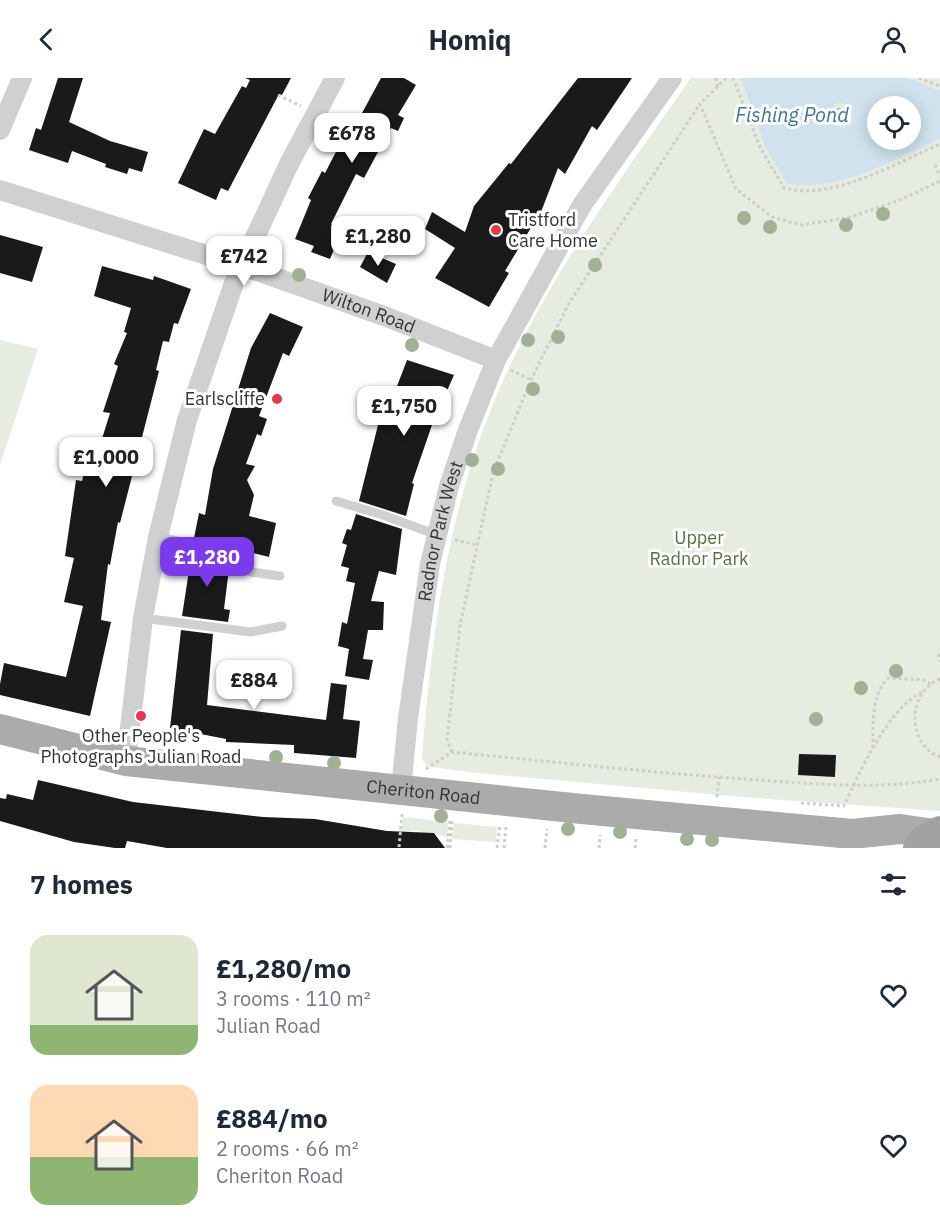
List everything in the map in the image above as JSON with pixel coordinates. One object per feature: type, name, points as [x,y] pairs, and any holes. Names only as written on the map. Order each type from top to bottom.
[{"type":"main road","name":"Cheriton Road","points":[[0,729],[126,761],[402,789],[856,829],[900,829],[931,838]]},
{"type":"street","points":[[0,130],[22,78]]},
{"type":"street","points":[[126,761],[143,618],[158,537],[187,420],[241,266],[289,164],[335,78]]},
{"type":"street","name":"Radnor Park West","points":[[402,789],[408,718],[443,536],[468,430],[582,205],[672,78]]},
{"type":"street","name":"Wilton Road","points":[[0,190],[241,266],[384,316],[501,364]]},
{"type":"lane","points":[[336,501],[443,536]]},
{"type":"lane","points":[[158,537],[230,552],[251,572],[280,576]]},
{"type":"lane","points":[[143,618],[251,632],[282,626]]},
{"type":"path","points":[[716,78],[718,88]]},
{"type":"path","points":[[452,752],[447,739],[448,716],[460,625],[493,473],[531,380],[569,303],[700,104],[726,78]]},
{"type":"path","points":[[733,78],[760,147],[784,188],[803,191],[852,183],[940,144]]},
{"type":"path","points":[[919,78],[940,86]]},
{"type":"path","points":[[278,95],[303,107]]},
{"type":"path","points":[[700,104],[736,189],[772,217],[802,225],[851,217],[900,200],[940,181]]},
{"type":"path","points":[[935,165],[940,176]]},
{"type":"path","points":[[501,364],[531,380]]},
{"type":"path","points":[[443,536],[477,545]]},
{"type":"path","points":[[938,654],[940,661]]},
{"type":"path","points":[[873,750],[874,710],[879,687],[888,678],[924,680],[931,684]]},
{"type":"path","points":[[856,829],[854,786],[873,750],[901,709],[913,697],[940,679]]},
{"type":"path","points":[[922,692],[914,723],[927,749],[940,757]]},
{"type":"path","points":[[399,847],[402,789],[425,769],[452,752],[719,777],[854,786],[912,784],[940,779]]},
{"type":"path","points":[[717,797],[719,777]]},
{"type":"path","points":[[448,848],[451,819]]},
{"type":"path","points":[[497,848],[500,824]]},
{"type":"path","points":[[504,848],[506,824]]},
{"type":"path","points":[[545,848],[547,828]]},
{"type":"path","points":[[599,848],[600,833]]},
{"type":"path","points":[[635,848],[636,836]]},
{"type":"green space","name":"Upper Radnor Park","points":[[691,78],[940,78],[940,811],[742,797],[467,772],[427,766],[422,759],[429,678],[440,597],[457,516],[480,438],[499,389],[546,296],[601,207]]},
{"type":"green space","points":[[0,340],[38,349],[0,465]]},
{"type":"green space","points":[[403,817],[448,822],[447,837],[429,832],[426,835],[419,831],[401,832]]},
{"type":"green space","points":[[454,823],[497,827],[496,842],[452,839]]},
{"type":"water","name":"Fishing Pond","points":[[741,78],[908,78],[940,91],[940,139],[921,148],[921,96],[867,96],[867,150],[917,150],[847,179],[807,185],[787,184],[765,146]],"holes":[[[843,103],[850,107],[853,119],[847,126],[839,127],[830,121],[828,114],[835,104]]]},
{"type":"building","points":[[58,78],[83,78],[69,122],[110,141],[148,152],[142,172],[129,168],[127,174],[105,167],[106,164],[72,151],[68,163],[29,150],[36,128],[41,130]]},
{"type":"building","points":[[245,78],[291,78],[282,95],[279,94],[228,191],[221,188],[216,200],[178,183],[204,129],[215,134],[242,86],[246,88],[250,80]]},
{"type":"building","points":[[381,78],[404,78],[416,85],[398,115],[404,118],[398,131],[391,128],[364,178],[356,174],[331,224],[343,228],[330,259],[311,252],[314,246],[295,239],[311,200],[308,198],[322,171],[325,173],[338,148],[342,150]]},
{"type":"building","points":[[578,78],[632,78],[597,130],[592,126],[565,174],[558,168],[539,217],[505,271],[509,273],[489,307],[435,278],[455,248],[425,229],[432,212],[465,232],[474,206],[509,163],[511,164]]},
{"type":"building","points":[[0,235],[43,247],[32,282],[0,273]]},
{"type":"building","points":[[368,252],[396,264],[387,283],[360,267]]},
{"type":"building","points":[[102,266],[153,280],[154,276],[191,289],[178,324],[174,323],[169,342],[163,341],[156,370],[159,371],[120,523],[118,522],[110,565],[108,564],[101,620],[111,622],[90,716],[0,695],[0,684],[4,663],[66,677],[83,606],[64,602],[74,558],[65,556],[76,480],[82,481],[92,440],[101,442],[110,413],[103,412],[118,366],[114,364],[127,333],[124,332],[131,308],[94,296]]},
{"type":"building","points":[[270,313],[303,327],[289,356],[283,353],[259,416],[267,419],[261,436],[257,434],[246,464],[255,466],[247,480],[254,495],[249,516],[276,523],[269,557],[194,538],[199,513],[205,515],[213,469],[251,348]]},
{"type":"building","points":[[407,360],[454,375],[432,425],[412,483],[414,484],[406,516],[359,501],[381,413],[386,415]]},
{"type":"building","points":[[356,514],[402,529],[396,575],[379,571],[371,601],[384,602],[383,630],[368,630],[363,659],[373,660],[369,680],[345,676],[349,649],[338,646],[342,622],[347,624],[355,583],[346,581],[349,568],[341,566],[347,545],[342,543],[347,529],[351,530]]},
{"type":"building","points":[[192,551],[230,561],[224,609],[230,610],[228,622],[182,616]]},
{"type":"building","points":[[181,630],[213,634],[207,705],[326,720],[331,683],[347,685],[343,719],[360,721],[356,758],[294,753],[294,745],[226,742],[226,739],[170,728]]},
{"type":"building","points":[[799,754],[836,755],[835,777],[798,775]]},
{"type":"building","points":[[38,780],[133,802],[263,817],[315,819],[387,831],[434,833],[445,848],[167,848],[127,841],[125,848],[115,848],[74,842],[0,821],[0,798],[6,799],[7,794],[33,800]]},
{"type":"place","name":"Tristford Care Home","points":[[496,230]]},
{"type":"place","name":"Earlscliffe","points":[[277,399]]},
{"type":"place","name":"Other People's Photographs Julian Road","points":[[141,716]]}]
